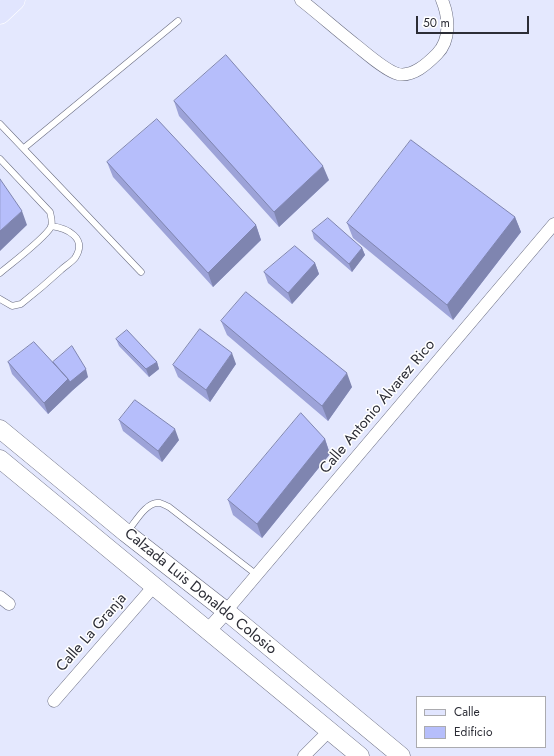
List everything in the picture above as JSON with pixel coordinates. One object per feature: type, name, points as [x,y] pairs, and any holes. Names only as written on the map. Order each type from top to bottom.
[{"type":"main road","points":[[0,14],[15,0]]},
{"type":"main road","name":"Calzada Luis Donaldo Colosio","points":[[0,429],[126,533],[226,611],[401,756]]},
{"type":"main road","name":"Calzada Luis Donaldo Colosio","points":[[0,459],[360,756]]},
{"type":"street","points":[[301,0],[379,64],[398,74],[410,73],[425,66],[442,50],[448,31],[445,8],[442,0]]},
{"type":"street","name":"Calle Antonio Álvarez Rico","points":[[226,611],[552,231]]},
{"type":"street","name":"Calle La Granja","points":[[54,701],[154,586]]},
{"type":"street","points":[[209,630],[226,611]]},
{"type":"street","points":[[304,756],[329,731]]},
{"type":"lane","points":[[24,148],[178,21]]},
{"type":"lane","points":[[0,124],[141,272]]},
{"type":"lane","points":[[0,159],[50,212],[52,218],[51,226],[45,235],[0,273]]},
{"type":"lane","points":[[0,299],[12,306],[21,304],[75,258],[79,247],[77,239],[72,233],[62,228],[51,226]]},
{"type":"lane","points":[[126,533],[144,510],[151,505],[160,503],[169,507],[257,575]]},
{"type":"building","points":[[226,55],[323,166],[274,212],[174,101]]},
{"type":"building","points":[[157,119],[256,225],[208,273],[107,162]]},
{"type":"building","points":[[411,140],[515,217],[447,305],[347,223]]},
{"type":"building","points":[[0,179],[22,211],[0,231]]},
{"type":"building","points":[[328,218],[362,248],[349,264],[312,231]]},
{"type":"building","points":[[295,246],[315,263],[288,293],[264,272]]},
{"type":"building","points":[[246,292],[347,373],[322,406],[221,321]]},
{"type":"building","points":[[200,329],[232,353],[206,390],[173,365]]},
{"type":"building","points":[[127,330],[157,362],[146,369],[116,339]]},
{"type":"building","points":[[34,342],[68,379],[44,403],[8,362]]},
{"type":"building","points":[[72,346],[86,369],[70,382],[53,362]]},
{"type":"building","points":[[135,400],[175,429],[158,451],[119,420]]},
{"type":"building","points":[[301,413],[325,439],[257,524],[228,500]]}]
